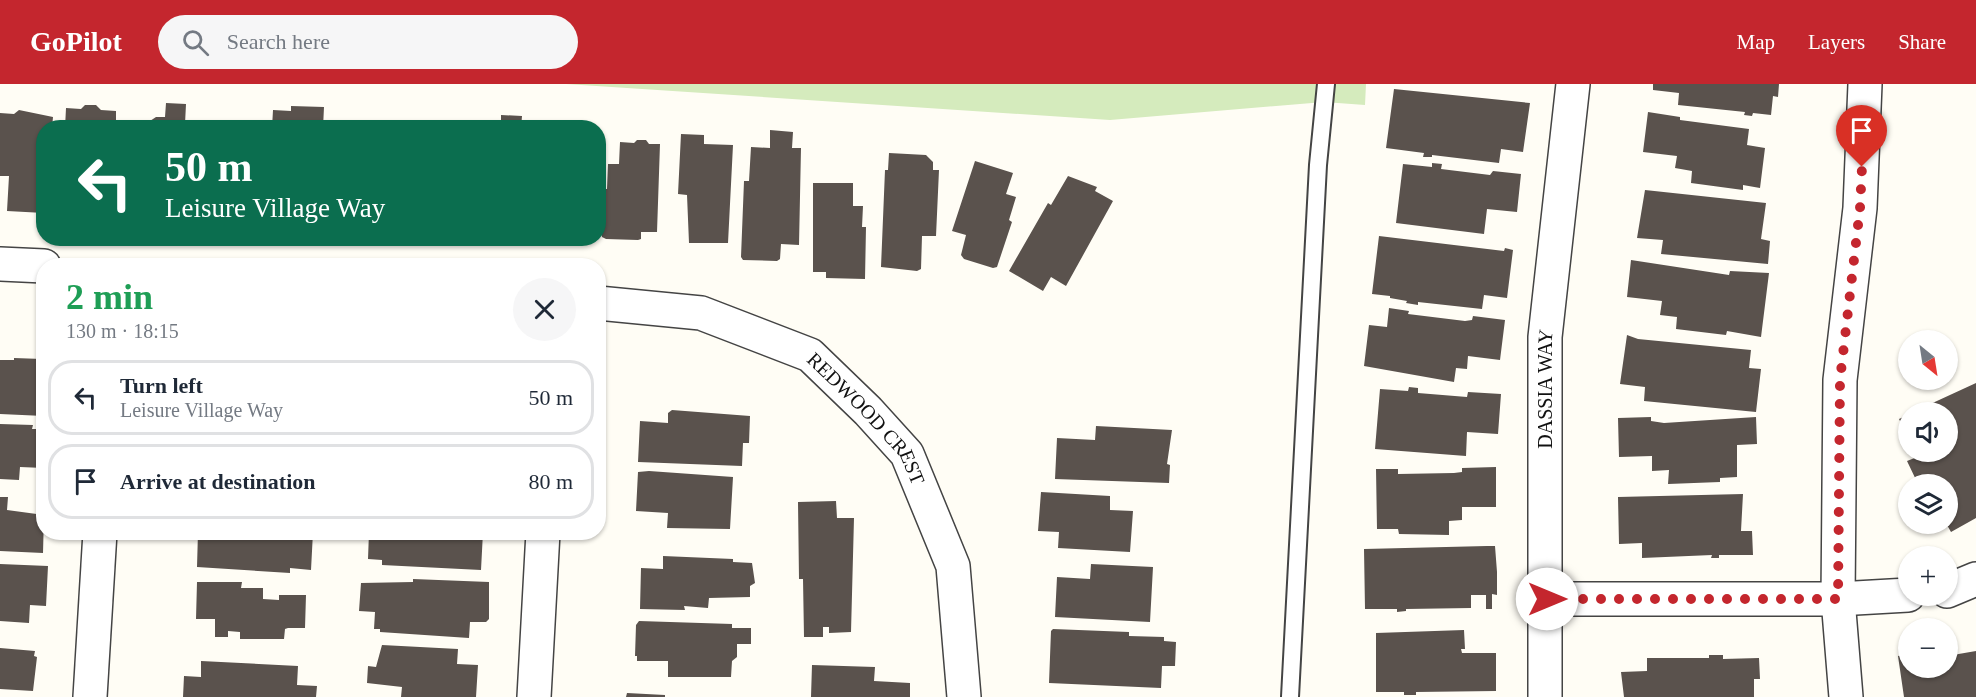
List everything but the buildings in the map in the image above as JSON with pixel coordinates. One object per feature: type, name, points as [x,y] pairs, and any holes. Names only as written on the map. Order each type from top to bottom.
[{"type":"street","name":"DASSIA WAY","points":[[1545,697],[1547,599],[1545,337],[1574,84]]},
{"type":"street","points":[[1846,697],[1838,599],[1840,380],[1860,208],[1866,84]]},
{"type":"street","points":[[0,264],[36,266]]},
{"type":"street","name":"REDWOOD CREST","points":[[606,304],[702,313],[810,355],[868,411],[907,454],[953,566],[964,697]]},
{"type":"street","points":[[90,697],[100,540]]},
{"type":"street","points":[[534,697],[543,540]]},
{"type":"street","points":[[1958,586],[1976,579]]},
{"type":"street","points":[[1547,599],[1838,599],[1898,596]]},
{"type":"lane","points":[[1290,697],[1317,177],[1326,84]]},
{"type":"green space","points":[[566,84],[1366,84],[1365,105],[1324,102],[1110,120]]},
{"type":"route","points":[[1547,599],[1838,599],[1840,380],[1860,208],[1862,167]]}]
